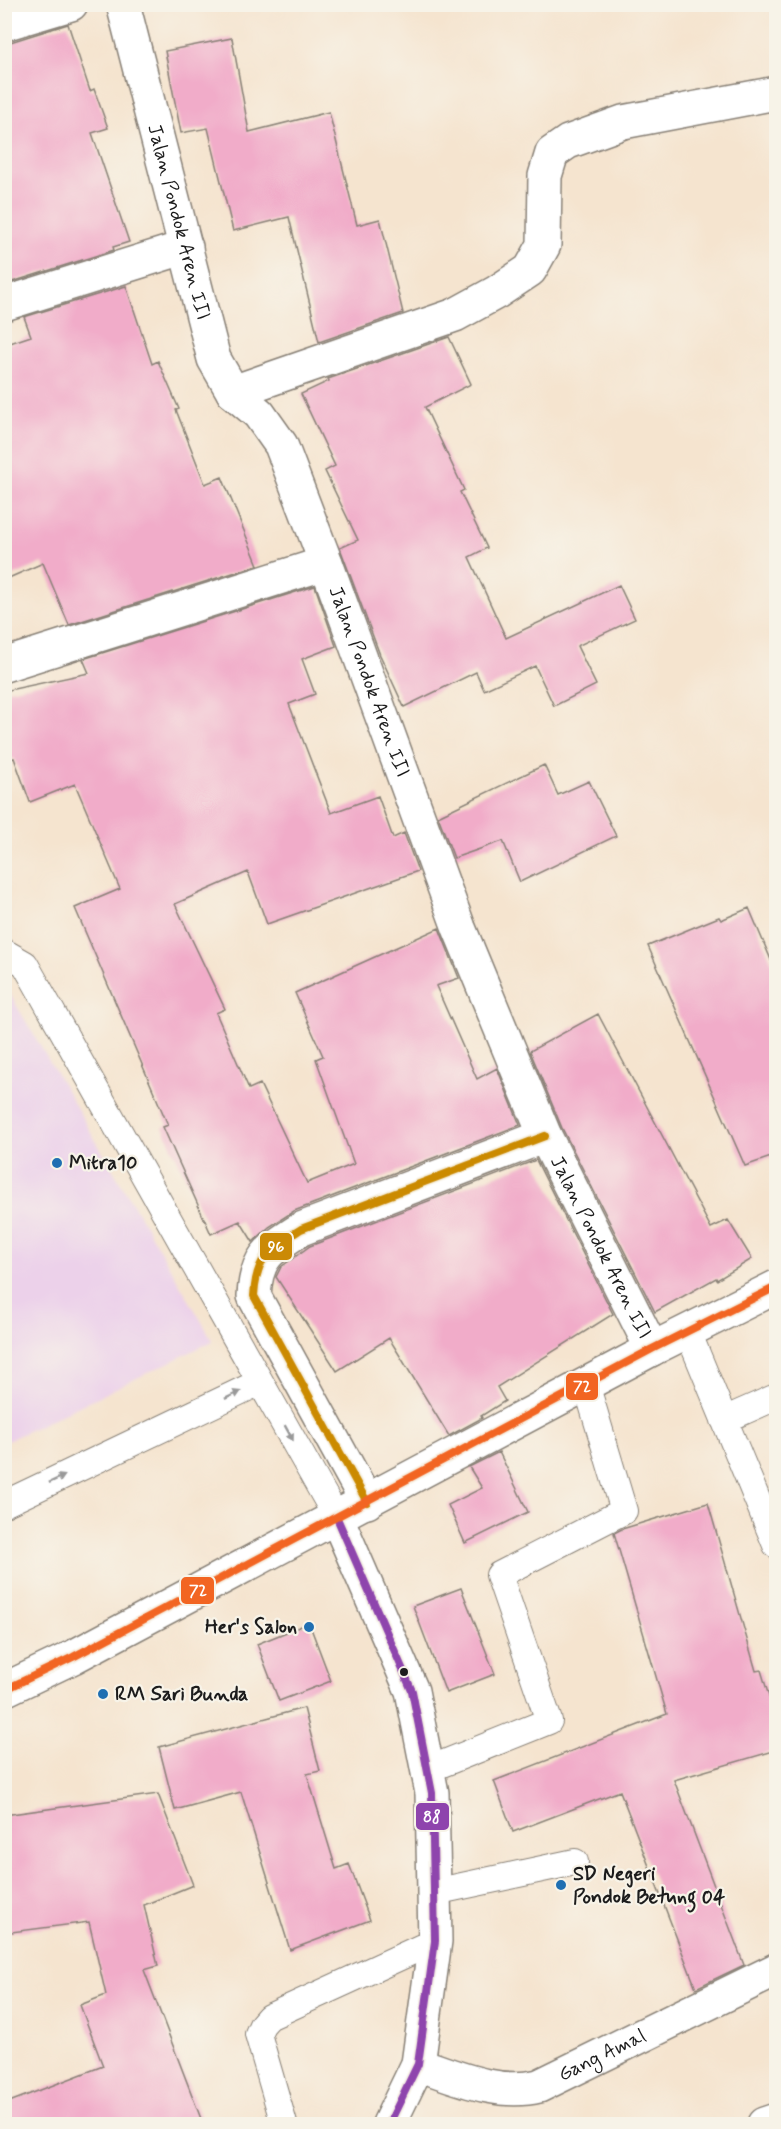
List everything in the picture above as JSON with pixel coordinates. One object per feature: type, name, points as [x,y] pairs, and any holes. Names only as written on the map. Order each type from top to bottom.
[{"type":"street","points":[[4,24],[71,4]]},
{"type":"street","name":"Jalan Pondok Aren III","points":[[127,5],[214,359],[233,392],[259,414],[281,445],[459,928],[545,1136],[652,1349]]},
{"type":"street","points":[[233,392],[455,315],[497,292],[530,270],[544,245],[545,176],[552,153],[568,142],[623,122],[777,93]]},
{"type":"street","points":[[4,304],[186,247]]},
{"type":"street","points":[[4,665],[326,563]]},
{"type":"street","points":[[367,1502],[254,1296],[257,1270],[267,1254],[301,1229],[545,1136]]},
{"type":"street","points":[[4,1690],[73,1658],[652,1349],[777,1287]]},
{"type":"street","points":[[337,1518],[412,1692],[432,1793],[435,1941],[418,2064],[389,2124]]},
{"type":"street","name":"Gang Amal","points":[[418,2064],[479,2085],[514,2090],[538,2086],[777,1970]]},
{"type":"street","points":[[764,2124],[777,2120]]},
{"type":"lane","points":[[4,952],[25,964],[337,1518]]},
{"type":"lane","points":[[688,1332],[777,1545]]},
{"type":"lane","points":[[4,1504],[260,1382]]},
{"type":"lane","points":[[427,1770],[549,1721],[499,1575],[624,1511],[586,1384]]},
{"type":"lane","points":[[724,1420],[777,1397]]},
{"type":"lane","points":[[434,1892],[575,1862]]},
{"type":"lane","points":[[284,2124],[258,2034],[262,2025],[269,2017],[435,1941]]},
{"type":"shaded area","name":"Mitra10","points":[[4,984],[213,1341],[5,1442],[4,1442]]},
{"type":"building","points":[[68,24],[90,91],[94,89],[108,128],[92,133],[129,242],[113,247],[114,250],[12,282],[4,260],[4,44]]},
{"type":"building","points":[[232,38],[249,132],[329,112],[357,225],[380,219],[403,313],[319,342],[289,217],[233,231],[208,128],[181,133],[165,51]]},
{"type":"building","points":[[126,286],[152,364],[158,361],[179,409],[176,410],[205,484],[222,477],[258,565],[69,625],[43,563],[4,580],[4,345],[31,336],[24,317]]},
{"type":"building","points":[[449,337],[471,384],[425,407],[464,490],[460,492],[487,548],[469,557],[506,638],[619,585],[635,619],[577,646],[596,685],[554,706],[535,666],[484,690],[476,672],[404,707],[380,655],[340,548],[358,540],[325,471],[335,466],[301,394],[329,381],[328,379]]},
{"type":"building","points":[[315,586],[336,646],[302,659],[315,694],[289,704],[331,813],[378,796],[393,838],[404,833],[418,871],[267,924],[248,872],[175,904],[225,1009],[216,1013],[249,1089],[260,1084],[307,1183],[354,1164],[316,1059],[323,1056],[295,993],[439,928],[459,978],[436,986],[477,1079],[497,1068],[520,1125],[294,1211],[269,1227],[253,1242],[240,1221],[211,1234],[163,1127],[168,1125],[75,908],[120,889],[75,784],[30,802],[14,758],[4,761],[4,691],[89,673],[83,659]]},
{"type":"building","points":[[544,765],[558,795],[589,781],[616,836],[520,882],[503,841],[454,858],[438,816]]},
{"type":"building","points":[[749,908],[777,974],[777,1155],[745,1166],[648,946],[719,917],[721,920]]},
{"type":"building","points":[[598,1014],[711,1228],[728,1220],[752,1259],[655,1312],[562,1128],[530,1051]]},
{"type":"building","points":[[536,1160],[613,1314],[497,1387],[505,1401],[481,1416],[482,1418],[449,1436],[389,1338],[337,1371],[276,1277],[281,1267],[310,1246]]},
{"type":"building","points":[[499,1452],[528,1512],[465,1543],[448,1505],[482,1488],[469,1467]]},
{"type":"building","points":[[708,1503],[756,1671],[761,1670],[777,1723],[777,1750],[674,1780],[744,1965],[696,1988],[620,1791],[513,1832],[494,1781],[667,1714],[614,1533]]},
{"type":"building","points":[[461,1588],[495,1674],[446,1693],[413,1606]]},
{"type":"building","points":[[309,1623],[331,1681],[279,1701],[257,1644]]},
{"type":"building","points":[[304,1708],[320,1771],[307,1774],[336,1869],[349,1864],[370,1920],[290,1950],[241,1792],[175,1810],[159,1747]]},
{"type":"building","points":[[158,1794],[193,1885],[144,1905],[158,1966],[144,1970],[203,2124],[4,2124],[4,2104],[103,2066],[80,2005],[106,1995],[89,1922],[4,1933],[4,1815]]},
{"type":"transit line","name":"96","points":[[367,1502],[254,1296],[255,1282],[262,1262],[273,1248],[301,1229],[545,1136]]},
{"type":"transit line","name":"72","points":[[4,1690],[73,1657],[652,1349],[776,1287]]},
{"type":"transit line","name":"88","points":[[337,1518],[412,1691],[432,1793],[435,1941],[418,2064],[389,2124]]},
{"type":"place","name":"Mitra10","points":[[57,1163]]},
{"type":"place","name":"Her's Salon","points":[[309,1627]]},
{"type":"place","name":"RM Sari Bunda","points":[[103,1694]]},
{"type":"place","name":"SD Negeri Pondok Betung 04","points":[[561,1885]]}]
